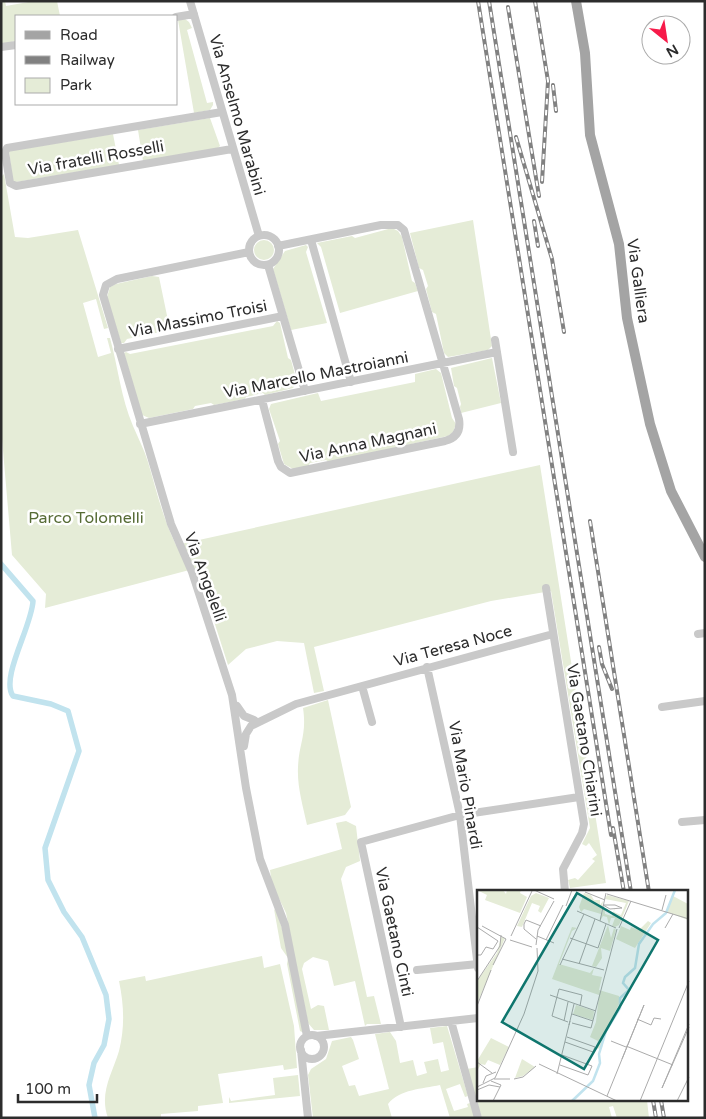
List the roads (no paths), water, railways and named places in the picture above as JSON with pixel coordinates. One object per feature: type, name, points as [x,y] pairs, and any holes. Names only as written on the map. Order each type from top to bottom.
[{"type":"main road","name":"Via Galliera","points":[[576,1],[585,53],[590,135],[619,244],[627,318],[650,424],[671,491],[705,557]]},
{"type":"street","name":"Via Anselmo Marabini","points":[[190,1],[259,236]]},
{"type":"street","points":[[178,17],[194,14]]},
{"type":"street","points":[[1,47],[15,44]]},
{"type":"street","name":"Via fratelli Rosselli","points":[[222,112],[7,148],[5,152],[10,183],[16,186],[232,149]]},
{"type":"street","points":[[278,246],[381,225],[398,225],[404,230],[443,363]]},
{"type":"street","points":[[259,236],[273,238],[278,246],[277,257],[268,265],[257,264],[249,252],[250,244],[259,236]]},
{"type":"street","points":[[311,240],[352,382]]},
{"type":"street","name":"Via Angelelli","points":[[249,252],[110,282],[103,295],[171,524],[192,572],[228,684],[238,724],[245,783],[262,870],[285,925],[306,1024],[312,1036]]},
{"type":"street","points":[[268,265],[305,391]]},
{"type":"street","name":"Via Massimo Troisi","points":[[118,349],[282,316]]},
{"type":"street","points":[[495,340],[513,452]]},
{"type":"street","name":"Via Marcello Mastroianni","points":[[140,424],[497,352]]},
{"type":"street","name":"Via Anna Magnani","points":[[262,400],[281,467],[290,473],[303,472],[445,442],[454,437],[460,425],[443,363]]},
{"type":"street","name":"Via Gaetano Chiarini","points":[[546,588],[584,829],[563,868],[565,890]]},
{"type":"street","name":"Via Teresa Noce","points":[[238,724],[255,721],[296,704],[552,634]]},
{"type":"street","name":"Via Mario Pinardi","points":[[427,668],[460,815],[477,945]]},
{"type":"street","points":[[228,684],[234,693],[238,710],[244,716],[255,721],[246,734],[244,742],[246,761],[245,783]]},
{"type":"street","points":[[362,686],[372,722]]},
{"type":"street","points":[[662,707],[705,701]]},
{"type":"street","points":[[460,815],[579,798]]},
{"type":"street","name":"Via Gaetano Cinti","points":[[401,1027],[362,842],[460,815]]},
{"type":"street","points":[[682,822],[705,820]]},
{"type":"street","points":[[417,970],[477,964]]},
{"type":"street","points":[[308,1118],[301,1050],[302,1041],[312,1036],[477,1018]]},
{"type":"street","points":[[451,1021],[478,1118]]},
{"type":"street","points":[[303,1071],[313,1058],[322,1054],[324,1043],[335,1034]]},
{"type":"street","points":[[312,1036],[324,1043]]},
{"type":"street","points":[[301,1050],[305,1056],[313,1058]]},
{"type":"waterway","points":[[1,564],[33,601],[28,624],[10,677],[10,688],[13,696],[51,704],[68,711],[79,751],[45,848],[48,880],[64,912],[82,937],[106,995],[109,1019],[104,1045],[94,1063],[89,1085],[95,1118]]},
{"type":"railway","points":[[478,1],[611,835]]},
{"type":"railway","points":[[489,1],[631,890]]},
{"type":"railway","points":[[535,1],[548,81],[542,182]]},
{"type":"railway","points":[[508,7],[539,196]]},
{"type":"railway","points":[[553,85],[556,111]]},
{"type":"railway","points":[[516,137],[552,259],[564,332]]},
{"type":"railway","points":[[534,221],[538,246]]},
{"type":"railway","points":[[590,521],[649,890]]},
{"type":"railway","points":[[599,647],[602,664],[612,689]]},
{"type":"railway","points":[[613,828],[624,890]]},
{"type":"railway","points":[[653,1102],[656,1118]]},
{"type":"railway","points":[[661,1102],[664,1118]]},
{"type":"park label","name":"Parco Tolomelli","points":[[86,518]]}]
